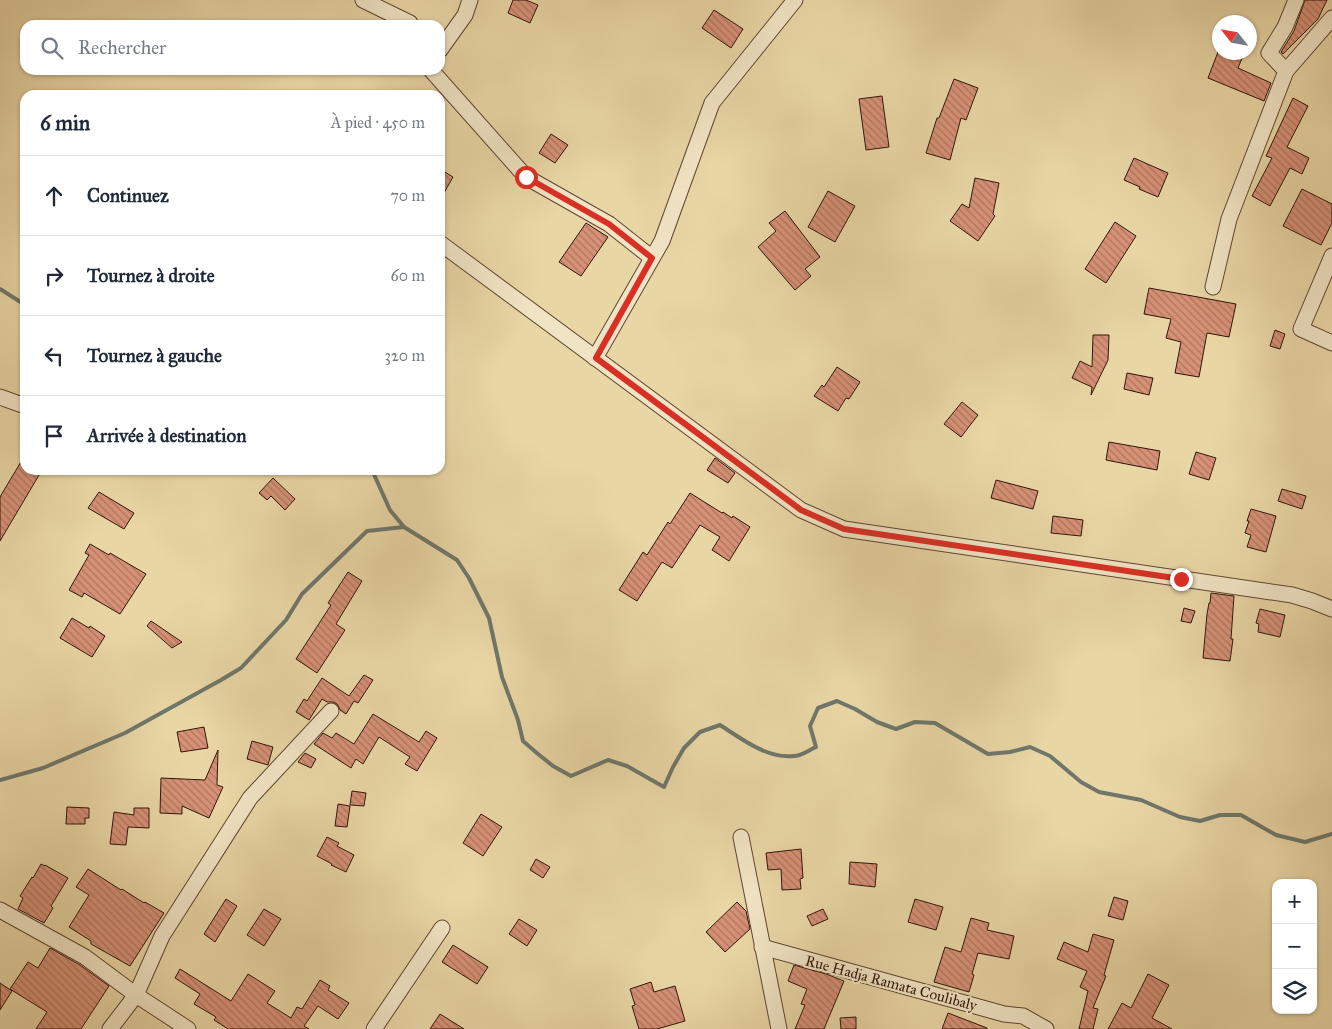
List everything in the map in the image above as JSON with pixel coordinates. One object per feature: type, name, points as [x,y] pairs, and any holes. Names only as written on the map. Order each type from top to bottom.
[{"type":"street","points":[[363,0],[404,20]]},
{"type":"street","points":[[445,43],[465,15],[470,0]]},
{"type":"street","points":[[596,358],[662,241],[712,103],[795,0]]},
{"type":"street","points":[[1286,70],[1269,54],[1285,27],[1296,0]]},
{"type":"street","points":[[1213,287],[1229,219],[1286,70],[1332,18]]},
{"type":"street","points":[[435,75],[526,177],[609,224],[652,258]]},
{"type":"street","points":[[445,248],[801,510],[844,529],[1292,595],[1332,609]]},
{"type":"street","points":[[1332,256],[1301,329],[1332,343]]},
{"type":"street","points":[[110,1029],[136,996],[162,936],[250,798],[331,711]]},
{"type":"street","points":[[741,836],[762,948],[780,1029]]},
{"type":"street","points":[[0,910],[85,957],[136,996],[188,1029]]},
{"type":"street","points":[[374,1029],[442,928]]},
{"type":"street","name":"Rue Hadja Ramata Coulibaly","points":[[762,948],[1004,1014],[1023,1016],[1046,1029]]},
{"type":"building","points":[[513,0],[526,0],[538,5],[530,23],[508,13]]},
{"type":"building","points":[[1305,0],[1327,0],[1318,19],[1283,54],[1281,52],[1294,31]]},
{"type":"building","points":[[714,10],[743,29],[731,48],[702,28]]},
{"type":"building","points":[[1215,60],[1241,60],[1238,68],[1271,83],[1264,101],[1208,78]]},
{"type":"building","points":[[954,79],[978,88],[966,120],[961,118],[950,160],[926,153],[937,118],[939,118]]},
{"type":"building","points":[[882,96],[889,147],[866,150],[859,99]]},
{"type":"building","points":[[1293,98],[1308,106],[1287,147],[1309,158],[1302,174],[1290,168],[1270,206],[1252,196],[1272,158],[1266,156]]},
{"type":"building","points":[[551,134],[568,145],[555,163],[539,153]]},
{"type":"building","points":[[1134,158],[1168,173],[1158,197],[1124,180]]},
{"type":"building","points":[[445,172],[453,177],[445,191]]},
{"type":"building","points":[[975,178],[999,183],[993,214],[995,216],[978,241],[950,221],[962,204],[969,208]]},
{"type":"building","points":[[1302,189],[1332,204],[1332,223],[1321,245],[1283,226]]},
{"type":"building","points":[[828,191],[855,206],[835,242],[808,227]]},
{"type":"building","points":[[785,211],[820,257],[805,269],[811,276],[795,290],[758,247],[776,231],[769,223]]},
{"type":"building","points":[[1115,222],[1136,236],[1106,283],[1085,269]]},
{"type":"building","points":[[586,223],[608,237],[581,276],[559,262]]},
{"type":"building","points":[[1149,288],[1236,304],[1229,337],[1207,333],[1199,377],[1175,373],[1181,342],[1166,338],[1171,319],[1144,314]]},
{"type":"building","points":[[1275,330],[1285,334],[1280,349],[1270,346]]},
{"type":"building","points":[[1093,335],[1109,335],[1108,360],[1091,395],[1092,387],[1072,378],[1080,361],[1092,367]]},
{"type":"building","points":[[837,367],[860,382],[849,399],[846,398],[838,411],[814,396],[822,385],[824,387]]},
{"type":"building","points":[[1127,373],[1153,378],[1149,395],[1124,389]]},
{"type":"building","points":[[962,402],[978,415],[961,437],[944,424]]},
{"type":"building","points":[[1109,442],[1160,451],[1157,470],[1106,460]]},
{"type":"building","points":[[1196,452],[1216,458],[1209,480],[1189,474]]},
{"type":"building","points":[[715,458],[735,473],[728,483],[707,470]]},
{"type":"building","points":[[20,463],[20,475],[39,475],[0,541],[0,497]]},
{"type":"building","points":[[273,478],[295,499],[285,510],[271,496],[267,500],[259,493]]},
{"type":"building","points":[[996,480],[1038,491],[1033,509],[991,498]]},
{"type":"building","points":[[1282,489],[1306,496],[1302,509],[1278,501]]},
{"type":"building","points":[[99,492],[134,513],[124,529],[88,508]]},
{"type":"building","points":[[690,493],[722,513],[732,518],[733,516],[750,527],[729,561],[712,550],[720,537],[700,525],[672,568],[662,562],[637,601],[619,590],[643,552],[647,555],[668,522],[670,524]]},
{"type":"building","points":[[1251,509],[1276,516],[1266,552],[1247,547],[1251,535],[1245,533]]},
{"type":"building","points":[[1053,516],[1083,520],[1081,536],[1051,533]]},
{"type":"building","points":[[90,544],[109,555],[110,553],[146,574],[120,614],[84,593],[82,597],[69,590],[89,555],[85,553]]},
{"type":"building","points":[[348,572],[362,581],[336,624],[345,630],[317,673],[296,659],[331,605],[328,603]]},
{"type":"building","points":[[1211,593],[1234,596],[1231,639],[1233,639],[1230,661],[1203,658]]},
{"type":"building","points":[[1184,608],[1195,611],[1191,623],[1181,621]]},
{"type":"building","points":[[1260,609],[1285,615],[1280,637],[1258,632],[1259,624],[1256,623]]},
{"type":"building","points":[[72,618],[89,628],[90,626],[105,636],[92,657],[60,638]]},
{"type":"building","points":[[151,621],[182,642],[172,648],[147,626]]},
{"type":"building","points":[[364,675],[373,680],[358,703],[354,701],[346,714],[340,710],[337,704],[322,699],[309,720],[296,712],[304,699],[307,701],[322,678],[349,696]]},
{"type":"building","points":[[373,714],[419,742],[426,731],[437,738],[417,771],[405,764],[410,757],[379,737],[363,764],[356,759],[351,768],[314,744],[323,733],[332,738],[336,733],[354,744]]},
{"type":"building","points":[[204,727],[208,748],[181,752],[177,732]]},
{"type":"building","points":[[252,741],[273,747],[268,765],[247,759]]},
{"type":"building","points":[[218,750],[217,785],[223,787],[209,818],[182,806],[182,814],[160,813],[161,778],[205,780]]},
{"type":"building","points":[[305,753],[316,759],[311,768],[298,762]]},
{"type":"building","points":[[352,791],[366,793],[364,806],[350,805]]},
{"type":"building","points":[[338,804],[350,806],[347,827],[335,826]]},
{"type":"building","points":[[67,807],[89,808],[89,818],[85,818],[85,824],[66,824]]},
{"type":"building","points":[[134,808],[149,808],[149,828],[128,827],[126,845],[110,844],[114,812],[134,815]]},
{"type":"building","points":[[481,814],[502,827],[483,856],[463,843]]},
{"type":"building","points":[[327,837],[339,843],[337,846],[354,855],[346,872],[317,856]]},
{"type":"building","points":[[801,849],[803,878],[800,879],[801,889],[782,890],[781,869],[768,870],[766,853]]},
{"type":"building","points":[[536,859],[550,867],[543,878],[530,870]]},
{"type":"building","points":[[850,862],[877,864],[875,887],[849,884]]},
{"type":"building","points":[[41,864],[68,878],[51,906],[53,908],[44,923],[18,909],[23,898],[20,896]]},
{"type":"building","points":[[88,869],[121,890],[164,913],[130,966],[91,944],[91,941],[69,927],[89,895],[76,887]]},
{"type":"building","points":[[1114,897],[1128,901],[1123,920],[1108,916]]},
{"type":"building","points":[[226,899],[237,906],[215,942],[204,934]]},
{"type":"building","points":[[915,899],[943,907],[936,930],[908,922]]},
{"type":"building","points":[[737,902],[746,911],[750,929],[725,952],[706,932]]},
{"type":"building","points":[[264,909],[281,919],[264,946],[247,935]]},
{"type":"building","points":[[823,909],[828,919],[812,926],[807,916]]},
{"type":"building","points":[[971,918],[989,923],[987,930],[1014,936],[1009,959],[978,953],[969,992],[934,982],[945,947],[961,952]]},
{"type":"building","points":[[519,919],[537,930],[527,946],[509,934]]},
{"type":"building","points":[[1093,934],[1114,940],[1104,975],[1106,976],[1093,1008],[1098,1009],[1093,1029],[1079,1029],[1088,991],[1080,987],[1087,971],[1057,959],[1064,942],[1088,952]]},
{"type":"building","points":[[453,945],[488,967],[477,984],[442,962]]},
{"type":"building","points":[[50,948],[80,965],[109,986],[81,1029],[36,1029],[47,1012],[10,989],[28,962],[38,968]]},
{"type":"building","points":[[794,965],[844,981],[824,1029],[795,1029],[805,1005],[801,1004],[807,989],[788,981]]},
{"type":"building","points":[[180,969],[231,1001],[248,974],[275,991],[267,1003],[291,1018],[297,1007],[302,1009],[320,980],[330,986],[328,990],[349,1003],[338,1019],[318,1006],[304,1026],[309,1029],[228,1029],[214,1020],[216,1017],[194,1004],[200,994],[175,978]]},
{"type":"building","points":[[1148,974],[1169,985],[1152,1018],[1172,1029],[1108,1029],[1122,1003],[1131,1008]]},
{"type":"building","points":[[651,982],[654,992],[675,986],[685,1021],[657,1029],[639,1029],[632,1006],[635,1005],[630,989]]},
{"type":"building","points":[[0,983],[12,991],[0,1010]]},
{"type":"building","points":[[948,1013],[987,1028],[987,1029],[942,1029]]},
{"type":"building","points":[[440,1014],[464,1029],[430,1029]]},
{"type":"building","points":[[856,1017],[856,1029],[841,1029],[840,1018]]},
{"type":"waterway","points":[[0,289],[20,302]]},
{"type":"waterway","points":[[374,475],[390,510],[404,527],[457,560],[469,578],[489,618],[502,677],[518,720],[523,741],[553,766],[571,776],[608,760],[627,766],[664,787],[684,748],[700,732],[720,725],[746,742],[765,751],[784,756],[799,755],[816,747],[810,726],[818,708],[837,701],[877,722],[896,729],[915,722],[935,723],[988,754],[1010,752],[1030,747],[1050,756],[1081,782],[1099,792],[1141,800],[1180,817],[1200,821],[1220,815],[1241,815],[1276,835],[1305,842],[1332,834]]},
{"type":"waterway","points":[[0,780],[43,768],[125,733],[241,668],[286,620],[302,594],[367,531],[404,527]]},
{"type":"route","points":[[526,177],[609,224],[652,258],[596,358],[801,510],[844,529],[1181,579]]}]
